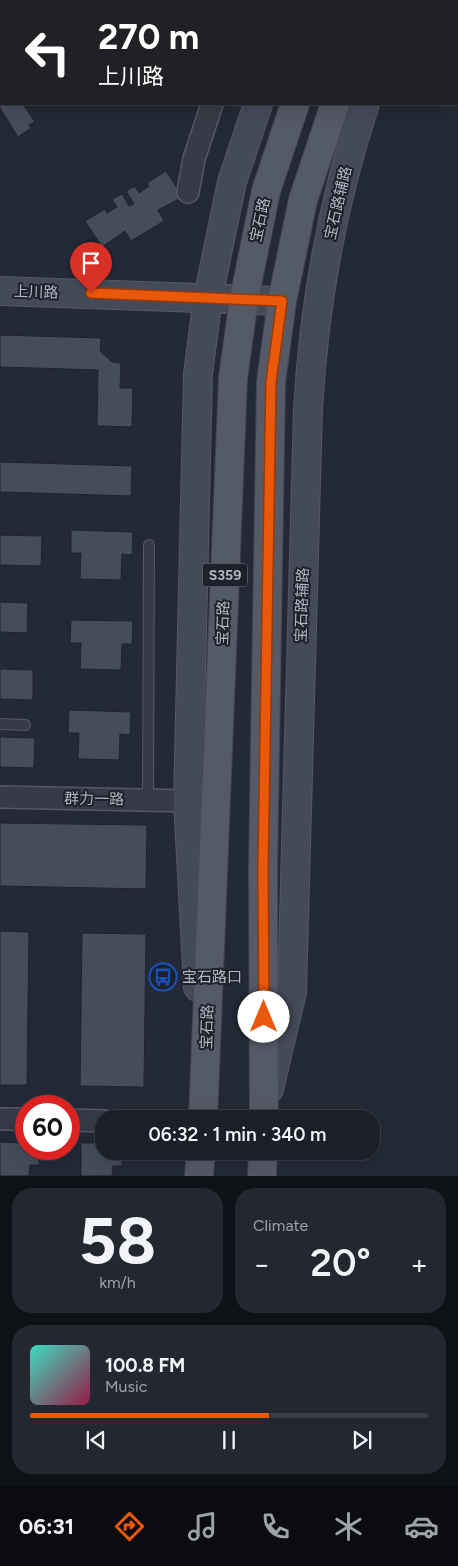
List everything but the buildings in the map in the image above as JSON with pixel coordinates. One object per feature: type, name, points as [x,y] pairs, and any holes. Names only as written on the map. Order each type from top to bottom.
[{"type":"main road","points":[[203,1107],[188,801],[198,374],[208,297],[232,182],[258,105]]},
{"type":"main road","name":"宝石路","points":[[203,1107],[233,378],[244,299],[266,191],[294,105]]},
{"type":"main road","name":"S359","points":[[264,1110],[263,868],[271,382],[282,301],[303,200],[335,105]]},
{"type":"main road","name":"宝石路辅路","points":[[265,1110],[292,992],[308,409],[312,339],[330,234],[351,146],[365,105]]},
{"type":"main road","name":"上川路","points":[[0,291],[282,301]]},
{"type":"main road","points":[[199,1176],[200,1160]]},
{"type":"street","points":[[188,192],[194,159],[212,105]]},
{"type":"street","name":"群力一路","points":[[0,797],[188,801]]},
{"type":"street","points":[[0,1119],[15,1119]]},
{"type":"street","points":[[80,1120],[95,1121]]},
{"type":"lane","points":[[148,800],[149,545]]},
{"type":"lane","points":[[0,724],[25,724]]},
{"type":"place","name":"宝石路口","points":[[163,977]]},
{"type":"route","points":[[91,293],[282,301],[271,382],[263,868],[264,1017]]}]
